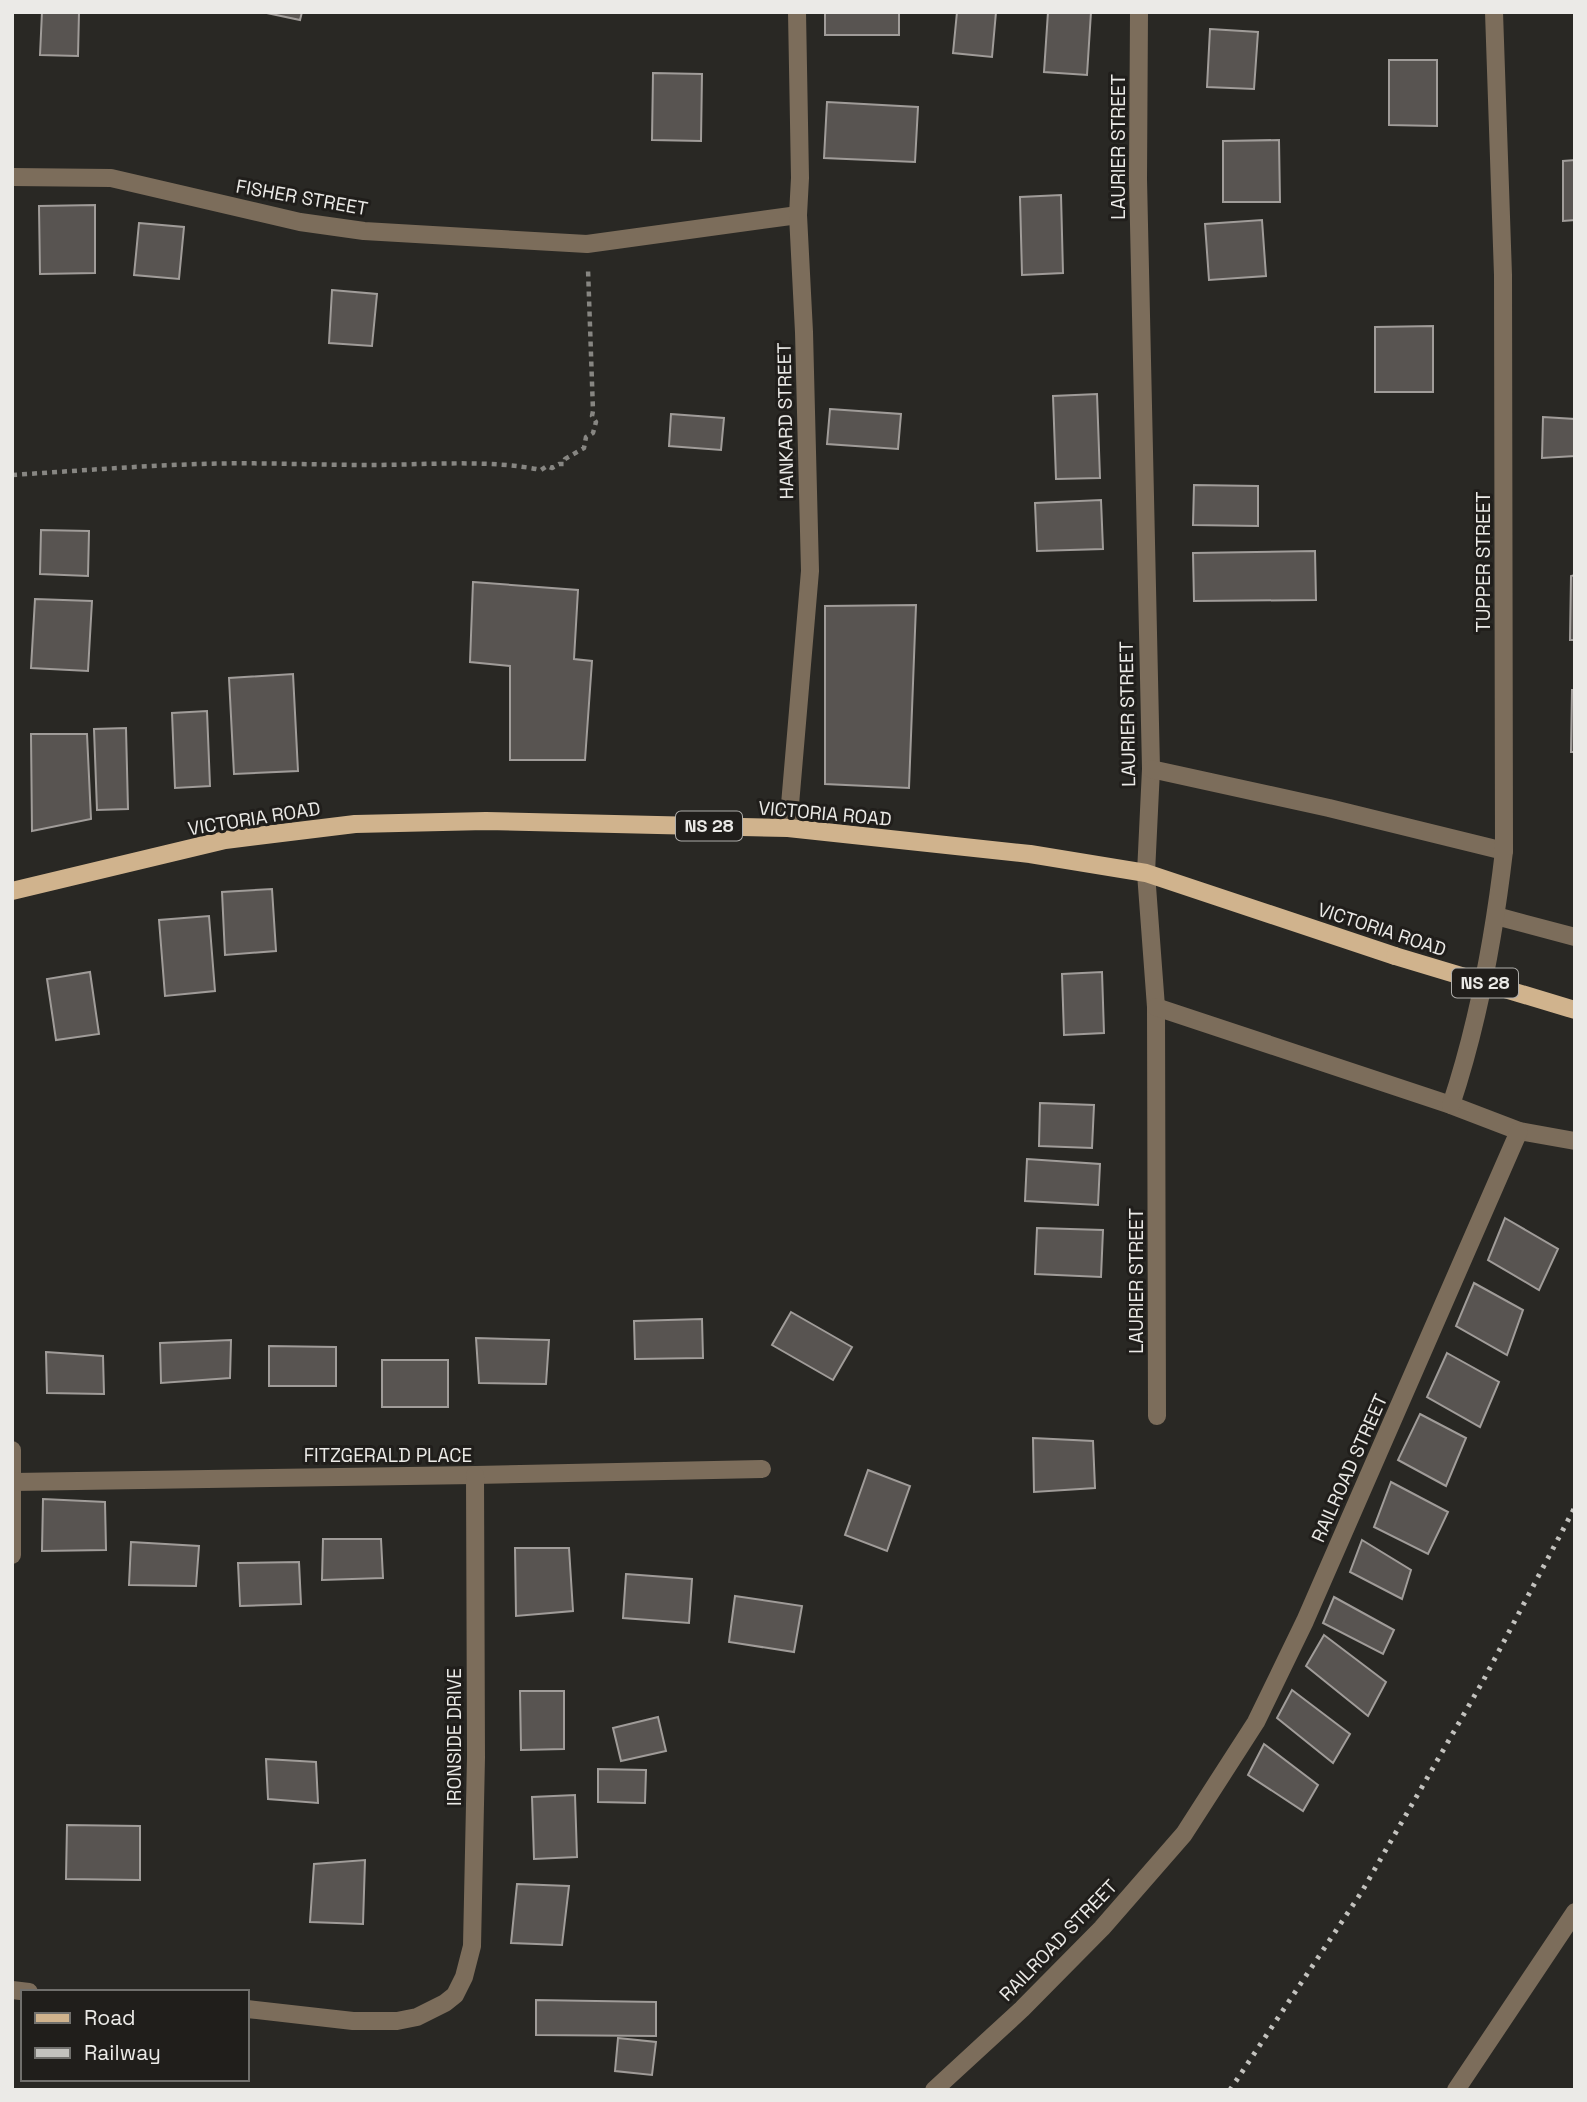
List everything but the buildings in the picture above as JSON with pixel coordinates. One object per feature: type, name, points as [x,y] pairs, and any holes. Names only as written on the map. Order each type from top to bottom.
[{"type":"main road","name":"VICTORIA ROAD","points":[[12,891],[225,840],[355,824],[486,821],[788,828],[1030,854],[1146,873],[1395,956],[1575,1010]]},
{"type":"street","name":"HANKARD STREET","points":[[788,828],[810,570],[798,215],[800,178],[797,12]]},
{"type":"street","name":"LAURIER STREET","points":[[1139,12],[1138,179],[1151,769],[1146,873],[1156,1007],[1157,1416]]},
{"type":"street","name":"TUPPER STREET","points":[[1451,1105],[1464,1065],[1496,916],[1504,851],[1504,289],[1494,12]]},
{"type":"street","name":"FISHER STREET","points":[[12,177],[111,178],[300,222],[364,231],[587,244],[798,215]]},
{"type":"street","points":[[1151,769],[1329,808],[1504,851]]},
{"type":"street","points":[[1496,916],[1575,937]]},
{"type":"street","points":[[1156,1007],[1451,1105],[1520,1131],[1575,1141]]},
{"type":"street","name":"RAILROAD STREET","points":[[934,2090],[1022,2009],[1101,1928],[1184,1834],[1256,1722],[1305,1621],[1520,1131]]},
{"type":"street","points":[[12,1450],[12,1555]]},
{"type":"street","name":"FITZGERALD PLACE","points":[[13,1482],[762,1469]]},
{"type":"street","name":"IRONSIDE DRIVE","points":[[248,2009],[353,2021],[397,2021],[436,2009],[455,1995],[464,1977],[472,1945],[476,1757],[475,1475]]},
{"type":"street","points":[[1457,2090],[1575,1912]]},
{"type":"path","points":[[12,475],[200,464],[492,465],[541,470],[547,466],[564,464],[565,459],[584,447],[586,437],[593,433],[596,422],[592,416],[587,244]]},
{"type":"railway","points":[[1230,2090],[1361,1893],[1483,1681],[1575,1507]]}]
